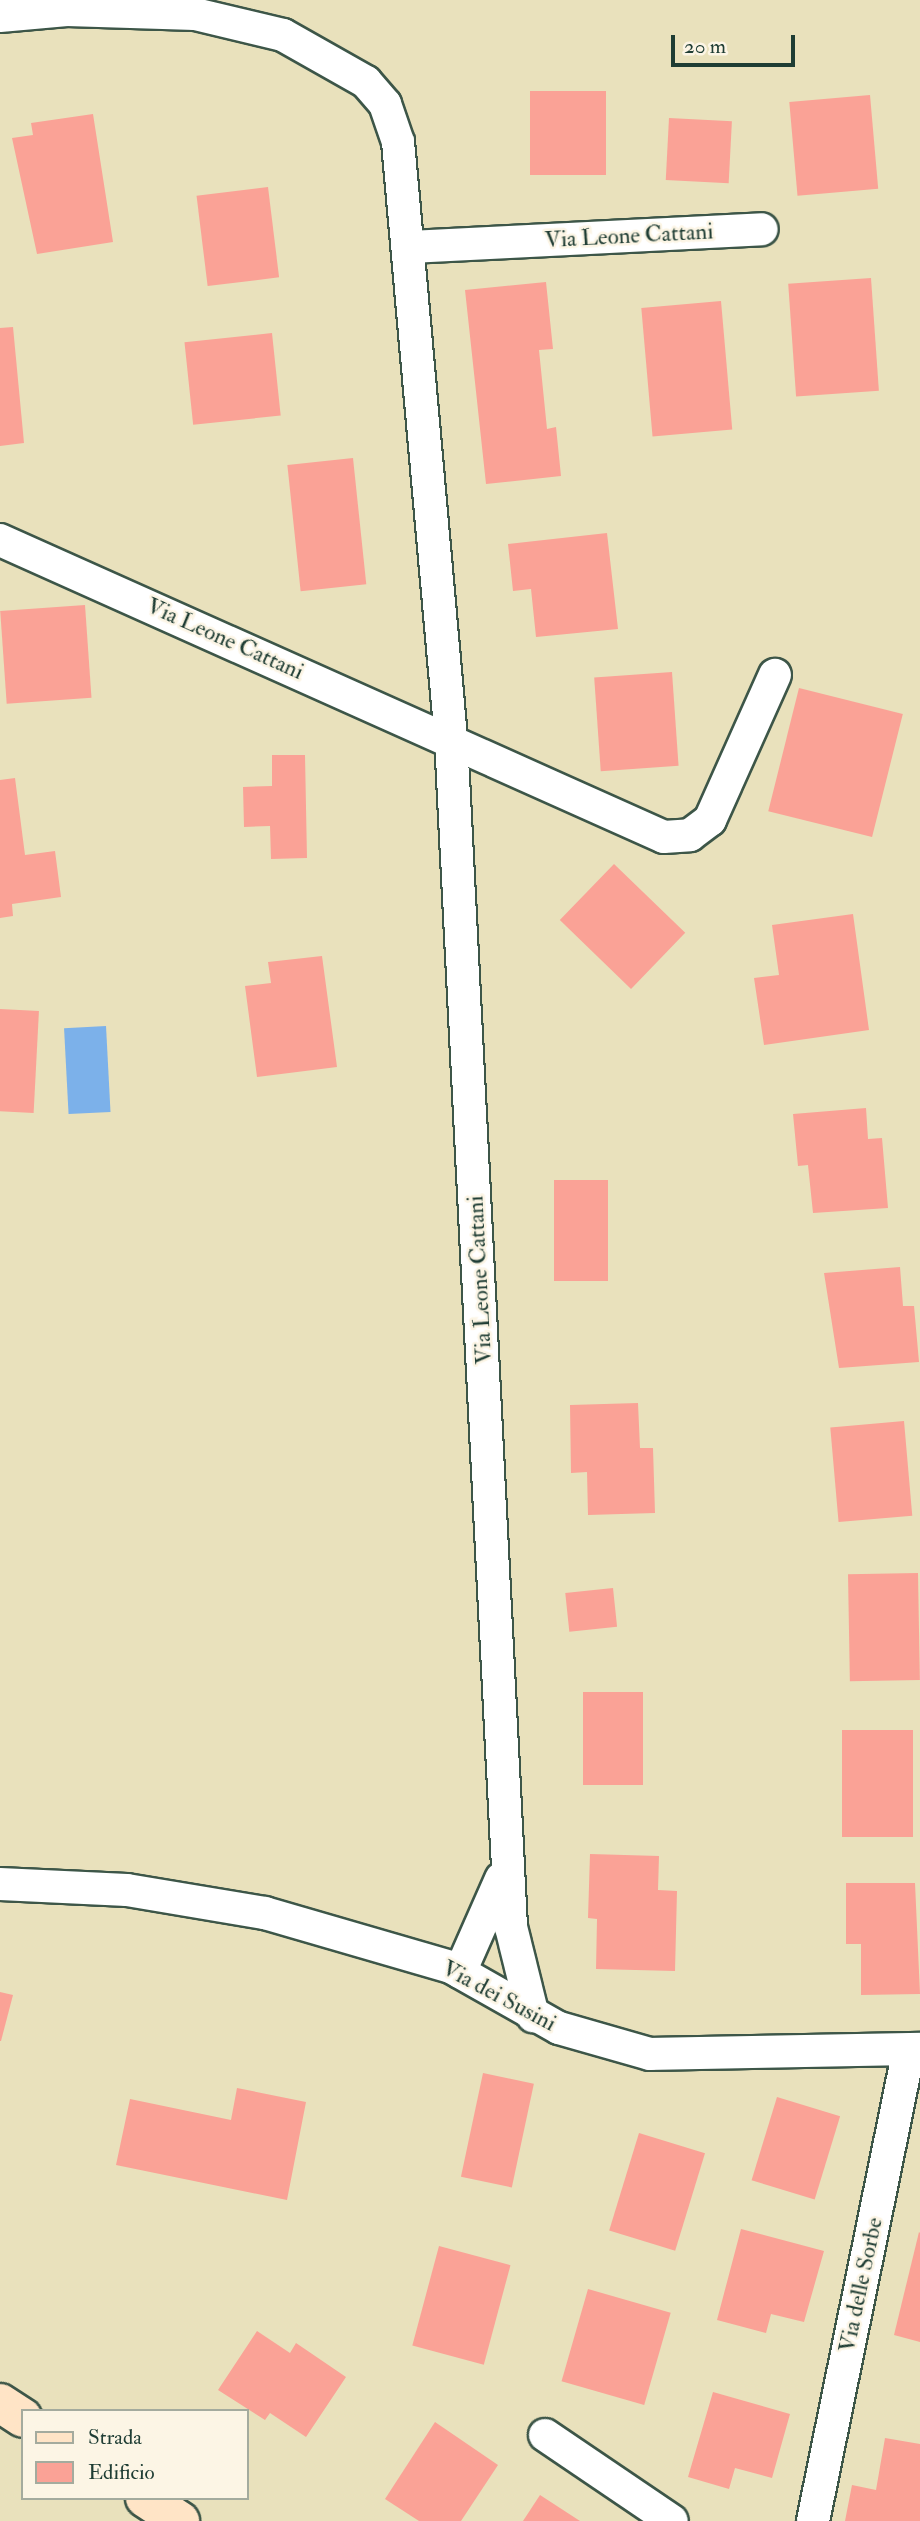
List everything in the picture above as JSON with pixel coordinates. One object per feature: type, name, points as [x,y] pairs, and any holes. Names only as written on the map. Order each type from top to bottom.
[{"type":"street","name":"Via Leone Cattani","points":[[0,16],[67,5],[222,19],[294,40],[357,74],[384,104],[395,131],[411,247],[451,738],[509,1822],[513,1948],[533,2016]]},
{"type":"street","name":"Via Leone Cattani","points":[[411,247],[762,229]]},
{"type":"street","name":"Via Leone Cattani","points":[[0,540],[451,738],[652,834],[690,835],[723,798],[775,675]]},
{"type":"street","name":"Via Leone Cattani","points":[[460,1972],[495,1899],[509,1822]]},
{"type":"street","name":"Via dei Susini","points":[[0,1884],[127,1889],[208,1901],[460,1972],[533,2016],[597,2043],[676,2056],[915,2049]]},
{"type":"street","name":"Via delle Sorbe","points":[[813,2521],[915,2049]]},
{"type":"street","points":[[0,2403],[21,2417]]},
{"type":"street","points":[[545,2435],[672,2521]]},
{"type":"street","points":[[148,2500],[180,2521]]},
{"type":"water","points":[[106,1026],[111,1112],[69,1114],[64,1028]]},
{"type":"building","points":[[530,91],[606,91],[606,175],[530,175]]},
{"type":"building","points":[[870,95],[878,189],[798,196],[789,102]]},
{"type":"building","points":[[93,114],[113,242],[37,254],[12,138],[33,135],[31,123]]},
{"type":"building","points":[[669,118],[732,121],[729,183],[666,180]]},
{"type":"building","points":[[268,187],[279,277],[208,286],[197,196]]},
{"type":"building","points":[[871,278],[879,391],[796,397],[788,284]]},
{"type":"building","points":[[546,282],[553,349],[539,350],[547,429],[556,427],[561,476],[486,484],[465,290]]},
{"type":"building","points":[[721,301],[732,430],[653,436],[641,308]]},
{"type":"building","points":[[13,327],[24,443],[0,446],[0,328]]},
{"type":"building","points":[[272,333],[281,416],[193,425],[184,342]]},
{"type":"building","points":[[353,458],[366,584],[301,591],[287,465]]},
{"type":"building","points":[[607,533],[618,629],[536,637],[531,589],[513,591],[508,544]]},
{"type":"building","points":[[85,605],[91,698],[7,704],[0,611]]},
{"type":"building","points":[[672,672],[679,766],[601,771],[594,677]]},
{"type":"building","points":[[799,688],[903,714],[872,837],[768,811]]},
{"type":"building","points":[[272,755],[305,755],[307,858],[271,859],[270,826],[244,827],[243,787],[272,786]]},
{"type":"building","points":[[15,778],[25,855],[55,851],[61,897],[12,904],[13,916],[0,918],[0,780]]},
{"type":"building","points":[[614,864],[685,933],[631,989],[560,920]]},
{"type":"building","points":[[853,914],[869,1030],[764,1045],[754,978],[779,975],[772,925]]},
{"type":"building","points":[[322,956],[337,1067],[257,1077],[245,986],[271,983],[268,962]]},
{"type":"building","points":[[0,1009],[39,1011],[34,1113],[0,1111]]},
{"type":"building","points":[[866,1108],[868,1139],[882,1138],[888,1208],[813,1213],[808,1165],[798,1166],[793,1114]]},
{"type":"building","points":[[554,1180],[608,1180],[608,1281],[554,1281]]},
{"type":"building","points":[[900,1267],[903,1306],[914,1306],[919,1362],[839,1368],[824,1273]]},
{"type":"building","points":[[638,1403],[640,1448],[653,1448],[655,1513],[588,1515],[587,1472],[571,1473],[570,1405]]},
{"type":"building","points":[[904,1421],[912,1516],[839,1522],[830,1427]]},
{"type":"building","points":[[918,1573],[920,1680],[850,1681],[848,1574]]},
{"type":"building","points":[[613,1588],[617,1627],[569,1632],[565,1593]]},
{"type":"building","points":[[583,1692],[643,1692],[643,1785],[583,1785]]},
{"type":"building","points":[[842,1730],[913,1730],[913,1837],[842,1837]]},
{"type":"building","points":[[590,1854],[659,1856],[658,1890],[677,1891],[675,1971],[596,1969],[597,1919],[588,1918]]},
{"type":"building","points":[[846,1883],[915,1883],[920,1994],[861,1995],[861,1944],[846,1944]]},
{"type":"building","points":[[0,1992],[13,1995],[1,2041],[0,2041]]},
{"type":"building","points":[[483,2073],[534,2084],[512,2187],[461,2177]]},
{"type":"building","points":[[237,2088],[306,2102],[287,2200],[116,2165],[130,2099],[231,2120]]},
{"type":"building","points":[[777,2097],[840,2116],[815,2199],[752,2180]]},
{"type":"building","points":[[639,2133],[705,2153],[675,2251],[609,2231]]},
{"type":"building","points":[[741,2229],[824,2251],[804,2322],[771,2314],[766,2333],[717,2320]]},
{"type":"building","points":[[920,2233],[920,2342],[894,2335]]},
{"type":"building","points":[[439,2246],[510,2265],[484,2365],[412,2345]]},
{"type":"building","points":[[588,2289],[671,2313],[644,2405],[562,2381]]},
{"type":"building","points":[[257,2331],[290,2353],[296,2343],[346,2377],[306,2437],[270,2413],[265,2420],[218,2390]]},
{"type":"building","points":[[713,2392],[790,2414],[772,2478],[735,2468],[729,2489],[688,2477]]},
{"type":"building","points":[[435,2422],[498,2465],[461,2521],[419,2521],[385,2499]]},
{"type":"building","points":[[885,2438],[920,2444],[920,2521],[845,2521],[852,2485],[876,2490]]},
{"type":"building","points":[[540,2495],[580,2521],[523,2521]]}]
